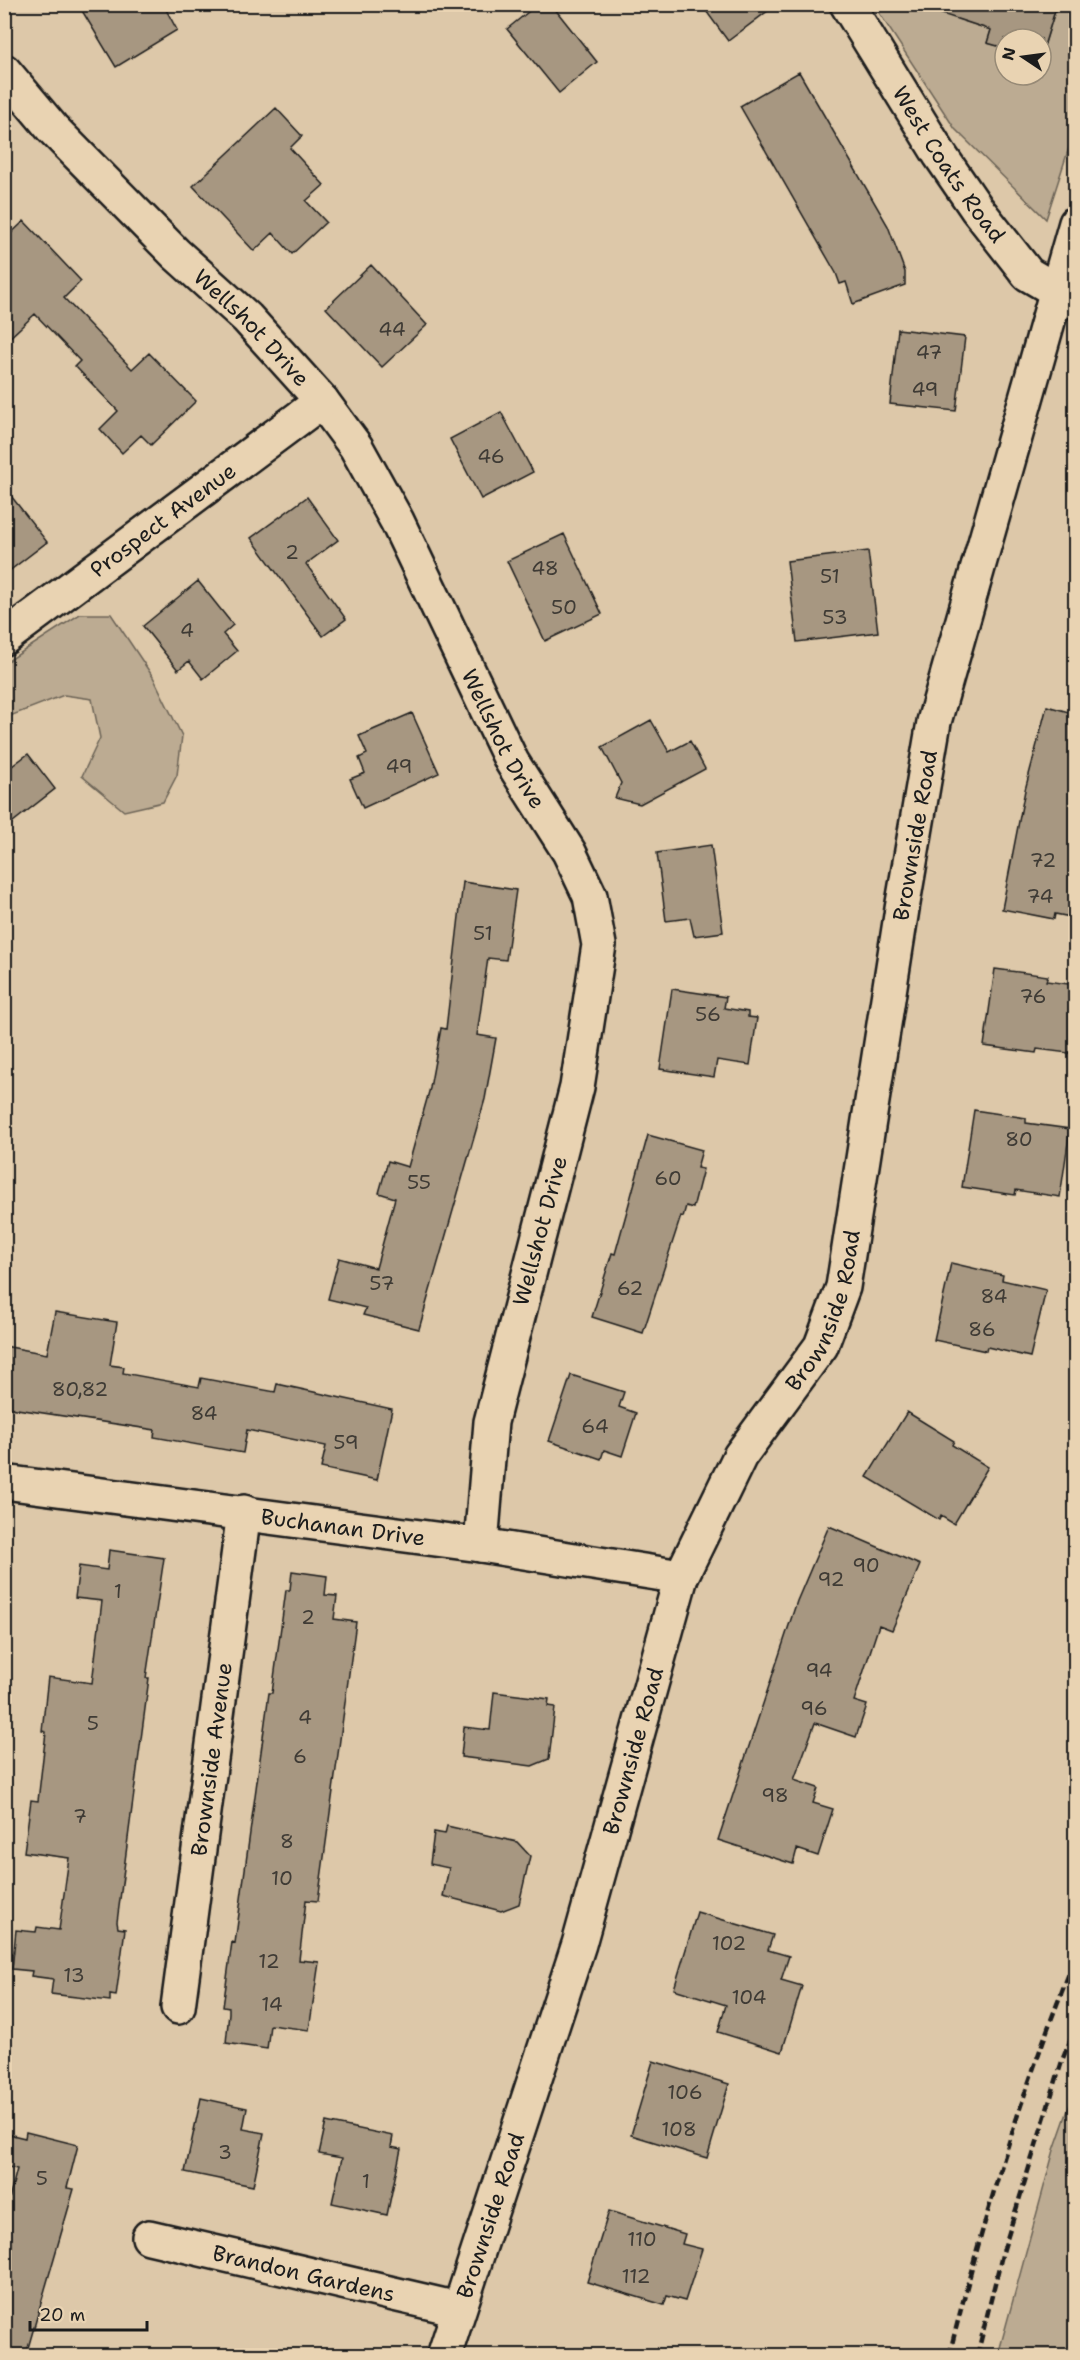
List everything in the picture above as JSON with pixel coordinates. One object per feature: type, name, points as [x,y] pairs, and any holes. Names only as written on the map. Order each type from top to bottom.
[{"type":"street","name":"West Coats Road","points":[[847,4],[940,155],[977,209],[1028,274],[1066,298]]},
{"type":"street","name":"Wellshot Drive","points":[[4,71],[52,128],[176,254],[247,318],[322,401],[357,447],[397,521],[512,762],[569,852],[590,896],[599,945],[577,1087],[490,1422],[481,1545]]},
{"type":"street","name":"Brownside Road","points":[[444,2355],[579,1944],[681,1578],[740,1456],[821,1346],[843,1287],[902,909],[934,722],[1066,298],[1076,223]]},
{"type":"street","name":"Prospect Avenue","points":[[4,638],[322,401]]},
{"type":"street","name":"Buchanan Drive","points":[[4,1482],[481,1545],[681,1578]]},
{"type":"street","name":"Brownside Avenue","points":[[178,2007],[244,1512]]},
{"type":"street","name":"Brandon Gardens","points":[[149,2236],[458,2309]]},
{"type":"shaded area","points":[[874,5],[961,5],[957,19],[991,30],[987,43],[993,45],[993,87],[1053,87],[1053,27],[1050,27],[1057,5],[1075,5],[1075,129],[1046,219],[955,129]]},
{"type":"shaded area","points":[[80,614],[111,614],[153,677],[182,736],[177,775],[163,802],[124,811],[82,776],[100,738],[92,699],[64,695],[5,718],[5,663]]},
{"type":"shaded area","points":[[1075,2090],[1075,2355],[998,2355],[1054,2150]]},
{"type":"building","points":[[78,4],[163,4],[177,30],[116,67]]},
{"type":"building","points":[[538,4],[551,4],[597,62],[559,93],[507,29]]},
{"type":"building","points":[[701,4],[777,4],[728,41]]},
{"type":"building","points":[[934,4],[1057,4],[1050,27],[993,27],[993,45],[987,43],[991,30],[933,11]]},
{"type":"building","points":[[799,72],[888,226],[905,272],[905,285],[853,304],[846,282],[840,284],[836,273],[740,106]]},
{"type":"building","points":[[276,108],[302,136],[290,148],[324,185],[306,201],[326,222],[292,254],[273,233],[254,251],[193,186]]},
{"type":"building","points":[[24,221],[81,281],[64,298],[132,369],[149,353],[196,401],[151,445],[141,435],[122,453],[100,429],[118,411],[75,366],[80,361],[35,314],[4,343],[4,240]]},
{"type":"building","points":[[371,265],[427,325],[382,367],[326,308]]},
{"type":"building","points":[[898,329],[965,337],[956,411],[890,404]]},
{"type":"building","points":[[501,412],[533,472],[481,499],[450,439]]},
{"type":"building","points":[[4,487],[47,542],[4,575]]},
{"type":"building","points":[[307,497],[338,540],[306,564],[346,619],[323,636],[251,538]]},
{"type":"building","points":[[564,534],[602,614],[545,641],[507,561]]},
{"type":"building","points":[[868,551],[878,632],[797,642],[787,561]]},
{"type":"building","points":[[198,581],[233,625],[223,634],[237,651],[203,679],[189,661],[178,670],[143,626]]},
{"type":"building","points":[[1047,706],[1076,714],[1076,918],[1055,914],[1054,919],[1002,909],[1025,790]]},
{"type":"building","points":[[412,713],[439,773],[363,808],[350,779],[365,773],[359,758],[367,754],[359,736]]},
{"type":"building","points":[[651,720],[669,752],[690,741],[705,769],[640,804],[615,798],[621,783],[602,747]]},
{"type":"building","points":[[28,754],[55,789],[4,829],[4,772]]},
{"type":"building","points":[[711,845],[723,932],[694,936],[690,918],[666,921],[657,853]]},
{"type":"building","points":[[463,882],[516,890],[506,960],[488,958],[477,1035],[496,1038],[485,1099],[419,1329],[363,1315],[366,1308],[328,1299],[339,1258],[376,1268],[395,1198],[379,1193],[388,1161],[408,1167],[430,1088],[441,1028],[446,1029]]},
{"type":"building","points":[[995,969],[1048,976],[1046,981],[1076,985],[1076,1054],[1037,1049],[1036,1053],[984,1046]]},
{"type":"building","points":[[672,989],[726,997],[724,1008],[748,1012],[748,1017],[757,1018],[750,1065],[717,1060],[714,1077],[660,1069]]},
{"type":"building","points":[[974,1110],[1026,1118],[1026,1123],[1070,1129],[1060,1197],[1016,1190],[1015,1195],[962,1187]]},
{"type":"building","points":[[648,1135],[702,1150],[697,1168],[703,1169],[693,1208],[686,1206],[683,1217],[681,1216],[643,1333],[592,1317],[612,1253],[615,1254]]},
{"type":"building","points":[[951,1263],[1003,1275],[1002,1280],[1046,1290],[1030,1357],[987,1347],[986,1351],[934,1340]]},
{"type":"building","points":[[55,1312],[117,1322],[110,1365],[124,1367],[123,1373],[199,1387],[201,1378],[275,1392],[277,1384],[392,1409],[377,1480],[321,1468],[326,1446],[247,1430],[243,1453],[154,1437],[155,1430],[4,1407],[4,1346],[47,1354]]},
{"type":"building","points":[[571,1375],[624,1392],[619,1407],[636,1413],[622,1456],[604,1450],[601,1459],[549,1441]]},
{"type":"building","points":[[907,1412],[954,1441],[952,1445],[988,1467],[954,1524],[941,1516],[939,1520],[867,1477]]},
{"type":"building","points":[[829,1526],[920,1565],[892,1630],[879,1625],[854,1701],[867,1705],[856,1737],[815,1723],[794,1780],[818,1788],[813,1803],[833,1809],[818,1856],[797,1849],[793,1864],[718,1840],[797,1601]]},
{"type":"building","points":[[109,1550],[164,1558],[146,1678],[149,1678],[117,1922],[118,1928],[125,1929],[116,1996],[110,1995],[110,2001],[51,1994],[53,1979],[31,1976],[32,1971],[12,1969],[16,1930],[36,1932],[37,1927],[59,1930],[69,1858],[24,1852],[31,1800],[38,1801],[46,1732],[42,1731],[48,1677],[92,1683],[102,1601],[75,1598],[79,1566],[107,1570]]},
{"type":"building","points":[[292,1571],[327,1576],[325,1595],[337,1596],[334,1619],[356,1622],[318,1901],[306,1900],[299,1960],[319,1962],[309,2030],[270,2025],[267,2049],[226,2043],[229,2008],[223,2007],[232,1942],[235,1943],[269,1693],[272,1693],[286,1590],[290,1590]]},
{"type":"building","points":[[494,1692],[549,1699],[548,1706],[555,1707],[549,1759],[532,1766],[461,1757],[464,1727],[490,1730]]},
{"type":"building","points":[[447,1826],[517,1842],[530,1856],[519,1904],[501,1911],[443,1896],[449,1868],[430,1864],[434,1832],[445,1834]]},
{"type":"building","points":[[697,1912],[773,1935],[768,1950],[789,1956],[781,1980],[802,1986],[782,2052],[718,2032],[726,2005],[674,1989]]},
{"type":"building","points":[[653,2061],[729,2084],[707,2158],[631,2135]]},
{"type":"building","points":[[201,2098],[247,2108],[243,2129],[264,2133],[253,2186],[185,2172]]},
{"type":"building","points":[[326,2122],[393,2136],[391,2147],[401,2149],[387,2215],[332,2203],[342,2158],[319,2154]]},
{"type":"building","points":[[26,2132],[78,2145],[67,2188],[74,2189],[26,2355],[4,2355],[4,2218],[17,2169],[4,2166],[4,2133],[25,2138]]},
{"type":"building","points":[[609,2211],[685,2234],[682,2244],[702,2249],[685,2301],[667,2296],[664,2305],[587,2282]]},
{"type":"railway","points":[[949,2356],[1005,2154],[1021,2104],[1076,1956]]},
{"type":"railway","points":[[977,2356],[1002,2255],[1063,2058],[1076,2027]]}]
